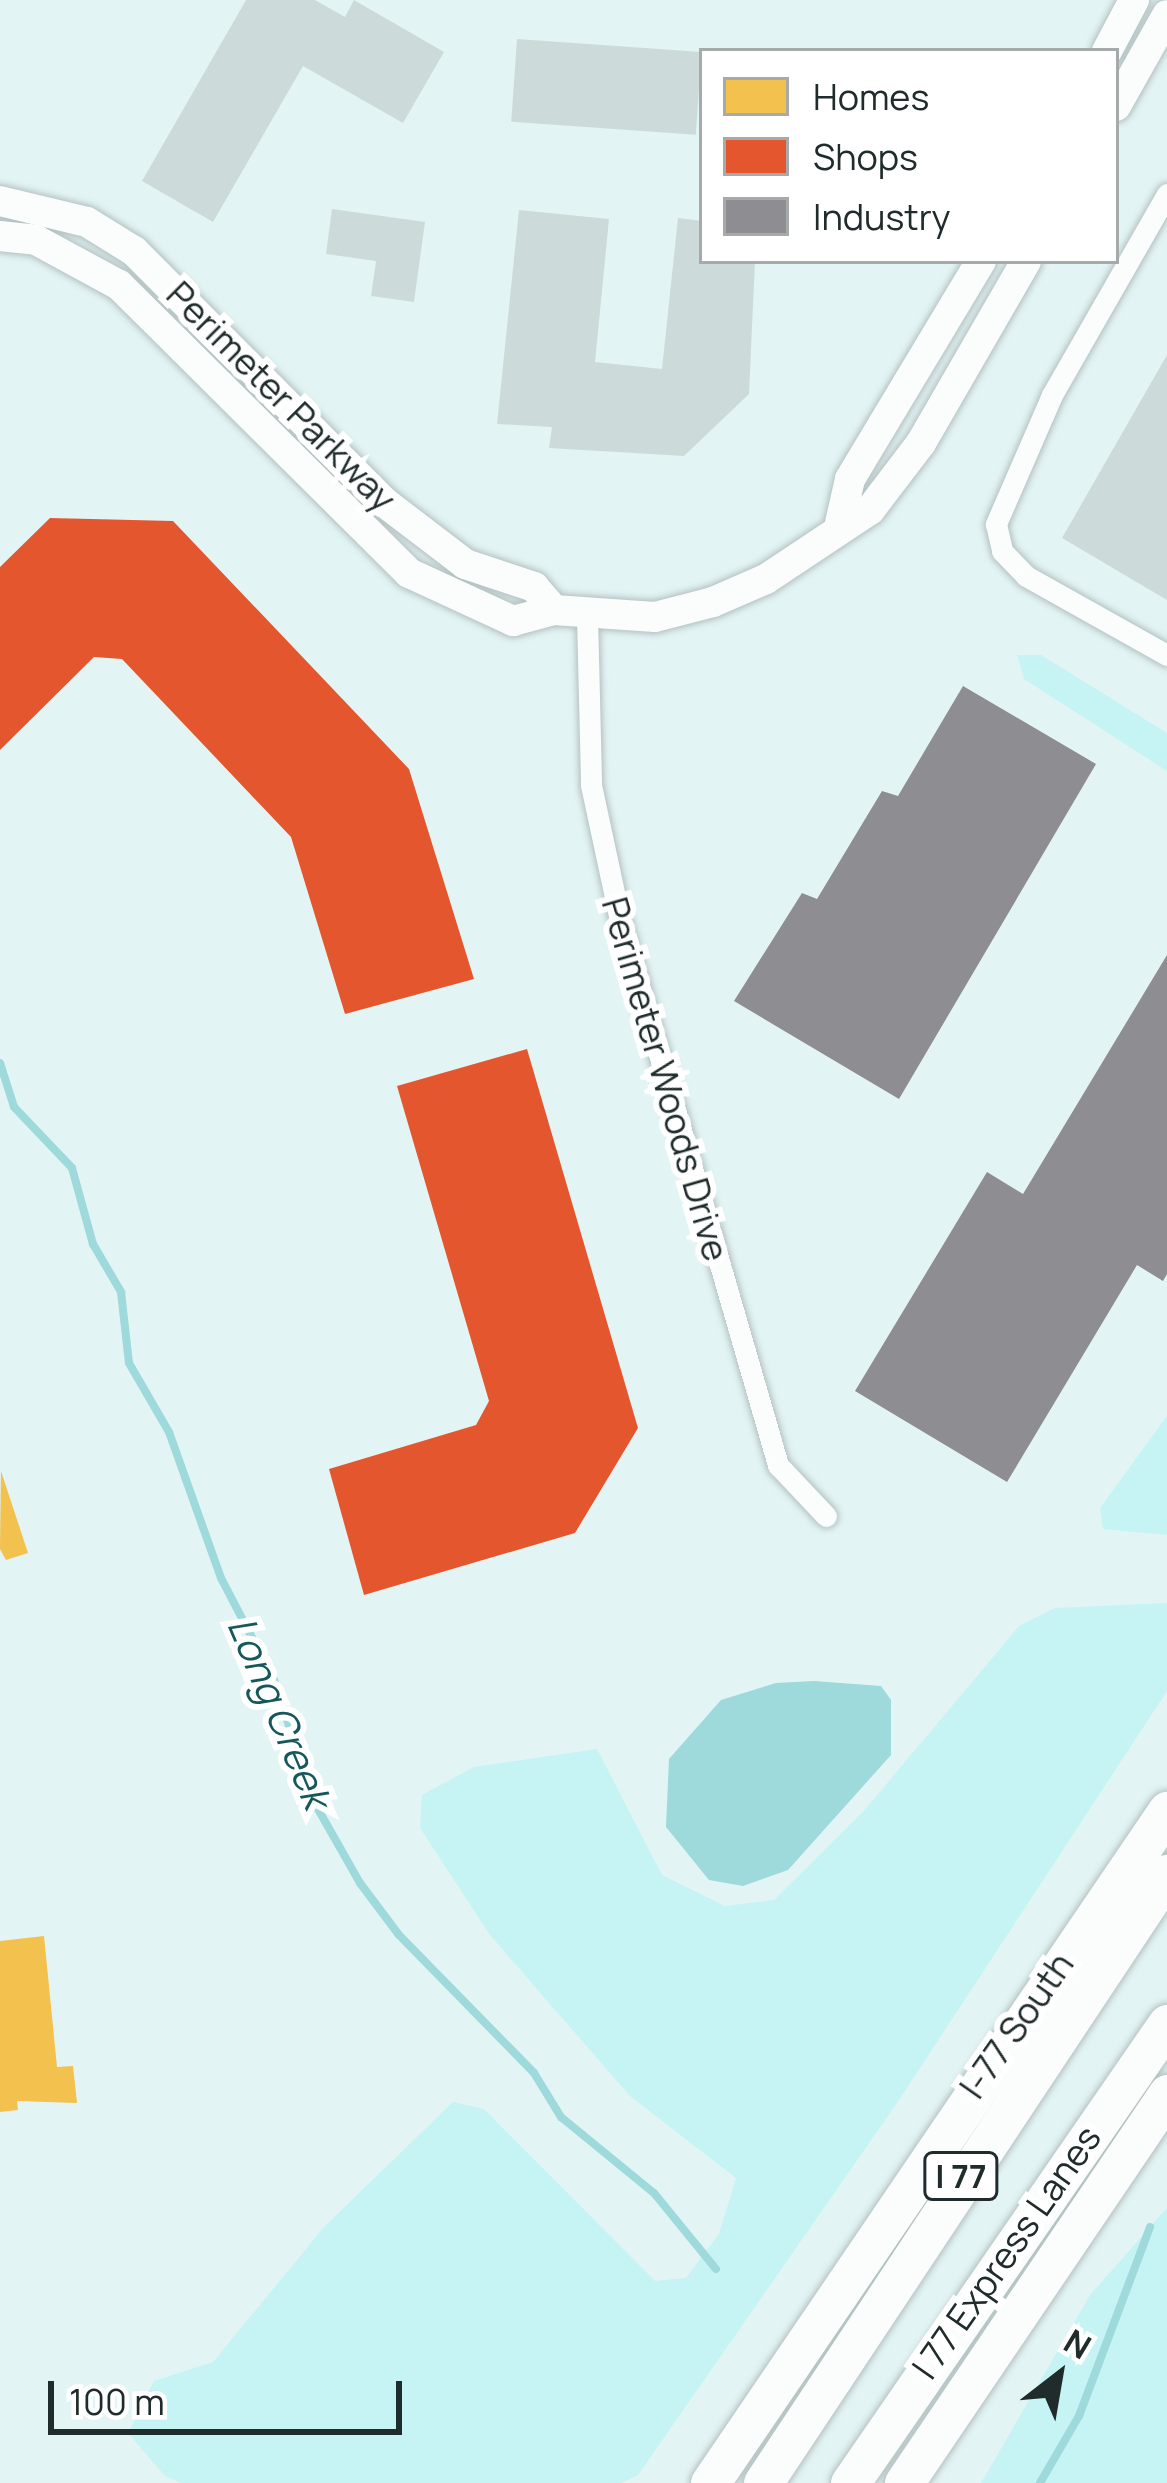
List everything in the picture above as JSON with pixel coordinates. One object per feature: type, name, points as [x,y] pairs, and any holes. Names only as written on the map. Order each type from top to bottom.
[{"type":"highway","name":"I-77 South","points":[[710,2483],[1167,1811]]},
{"type":"highway","name":"I 77 Express Lanes","points":[[763,2483],[1167,1874]]},
{"type":"highway","name":"I 77 Express Lanes","points":[[850,2483],[1167,2024]]},
{"type":"highway","points":[[904,2483],[1167,2094]]},
{"type":"street","points":[[1109,48],[1134,0]]},
{"type":"street","points":[[1119,101],[1167,15]]},
{"type":"street","points":[[1167,194],[1052,394],[996,524],[1003,551],[1026,576],[1167,655]]},
{"type":"street","name":"Perimeter Parkway","points":[[0,201],[87,223],[134,251],[384,502],[464,564],[534,587],[554,610]]},
{"type":"street","name":"Perimeter Parkway","points":[[0,236],[36,240],[119,285],[409,573],[513,621],[554,610],[587,616],[655,617],[713,602],[766,579],[840,524],[870,510],[921,443],[1024,264]]},
{"type":"street","points":[[840,524],[850,479],[979,264]]},
{"type":"street","name":"Perimeter Woods Drive","points":[[587,616],[591,785],[620,916],[778,1465],[826,1516]]},
{"type":"shaded area","points":[[1017,655],[1041,655],[1167,733],[1167,771],[1024,679]]},
{"type":"shaded area","points":[[1167,1416],[1167,1535],[1103,1529],[1100,1508]]},
{"type":"shaded area","points":[[1167,1603],[1167,1691],[899,2100],[638,2475],[621,2483],[181,2483],[165,2476],[128,2433],[154,2381],[213,2362],[324,2227],[453,2102],[484,2109],[655,2281],[686,2278],[719,2234],[736,2178],[630,2096],[490,1935],[420,1828],[422,1795],[474,1767],[597,1749],[662,1875],[725,1906],[774,1900],[863,1812],[1019,1626],[1055,1608]]},
{"type":"shaded area","points":[[776,1683],[881,1686],[891,1700],[891,1755],[788,1870],[743,1886],[709,1880],[666,1827],[669,1759],[721,1700]]},
{"type":"shaded area","points":[[1167,2208],[1167,2483],[981,2483],[1090,2295]]},
{"type":"building: Homes","points":[[1,1471],[28,1553],[6,1560],[0,1549]]},
{"type":"building: Homes","points":[[44,1936],[57,2067],[73,2066],[77,2103],[17,2101],[18,2110],[0,2112],[0,1941]]},
{"type":"building: Shops","points":[[50,518],[173,521],[409,769],[474,979],[345,1014],[291,837],[122,659],[94,657],[0,750],[0,567]]},
{"type":"building: Shops","points":[[527,1049],[638,1428],[575,1533],[364,1595],[329,1469],[476,1425],[489,1401],[397,1086]]},
{"type":"building: Industry","points":[[963,686],[1096,764],[899,1099],[734,1001],[802,893],[817,899],[882,791],[898,796]]},
{"type":"building: Industry","points":[[1167,955],[1167,1274],[1163,1281],[1137,1265],[1007,1482],[855,1391],[987,1172],[1023,1194]]},
{"type":"building: Other","points":[[246,0],[315,0],[345,17],[354,0],[444,52],[403,123],[303,66],[213,222],[142,181]]},
{"type":"building: Other","points":[[517,39],[699,52],[696,135],[511,122]]},
{"type":"building: Other","points":[[332,209],[425,222],[414,302],[371,296],[376,261],[326,254]]},
{"type":"building: Other","points":[[519,210],[609,219],[595,362],[662,369],[678,218],[699,221],[699,264],[755,264],[749,394],[684,456],[549,448],[552,427],[497,424]]},
{"type":"building: Other","points":[[1167,355],[1167,600],[1062,538]]},
{"type":"waterway","name":"Long Creek","points":[[0,1063],[14,1107],[72,1168],[93,1244],[121,1292],[129,1363],[169,1432],[221,1578],[274,1680],[314,1802],[360,1883],[399,1935],[534,2073],[561,2117],[654,2193],[716,2269]]},
{"type":"waterway","points":[[1040,2483],[1079,2416],[1150,2227]]}]
